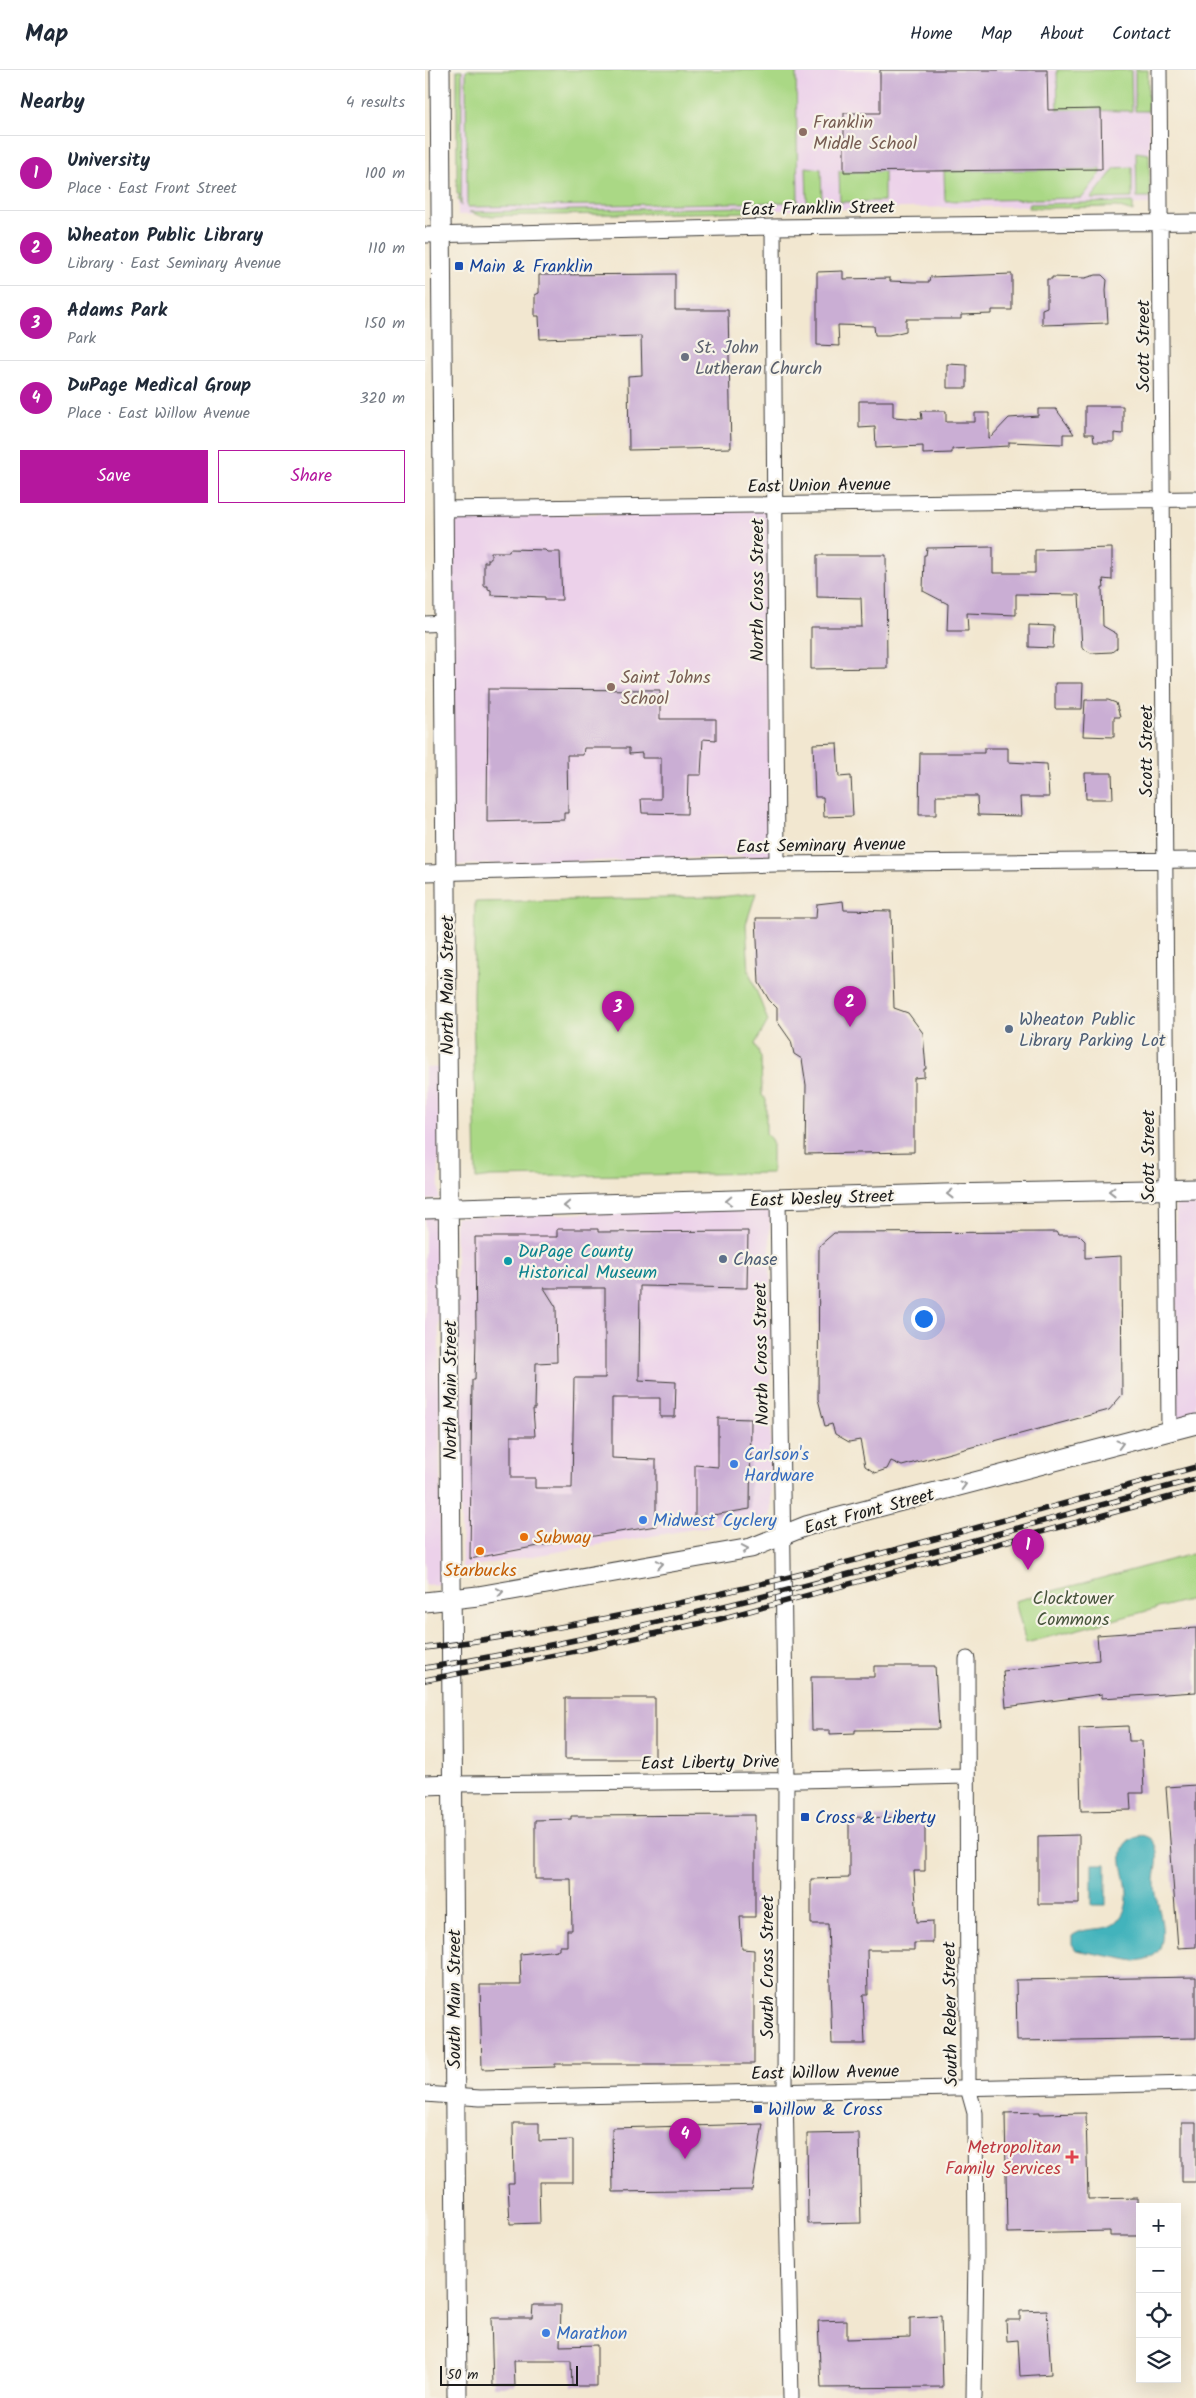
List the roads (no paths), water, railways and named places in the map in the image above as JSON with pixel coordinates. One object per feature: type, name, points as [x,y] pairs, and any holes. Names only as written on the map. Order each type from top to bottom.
[{"type":"street","name":"North Main Street","points":[[440,70],[433,235],[443,509],[451,1599]]},
{"type":"street","name":"Scott Street","points":[[1159,70],[1169,1432]]},
{"type":"street","name":"East Franklin Street","points":[[433,235],[773,227],[1196,222]]},
{"type":"street","name":"North Cross Street","points":[[773,227],[777,864]]},
{"type":"street","name":"East Union Avenue","points":[[443,509],[1196,499]]},
{"type":"street","points":[[425,624],[444,623]]},
{"type":"street","name":"East Seminary Avenue","points":[[425,873],[777,864],[1196,860]]},
{"type":"street","name":"East Wesley Street","points":[[425,1209],[944,1194],[1196,1189]]},
{"type":"street","name":"North Cross Street","points":[[778,1200],[781,1537]]},
{"type":"street","name":"East Front Street","points":[[425,1602],[751,1548],[806,1526],[1196,1424]]},
{"type":"street","name":"South Cross Street","points":[[781,1537],[786,1780],[785,2092],[791,2398]]},
{"type":"street","name":"South Main Street","points":[[451,1599],[457,2398]]},
{"type":"street","name":"South Reber Street","points":[[967,1659],[968,2088],[975,2113],[977,2253],[975,2398]]},
{"type":"street","name":"East Liberty Drive","points":[[453,1784],[966,1776]]},
{"type":"street","points":[[425,1785],[453,1784]]},
{"type":"street","name":"East Willow Avenue","points":[[425,2094],[479,2098],[1196,2083]]},
{"type":"water","points":[[1140,1835],[1152,1841],[1157,1854],[1155,1888],[1162,1924],[1162,1942],[1159,1950],[1152,1957],[1135,1961],[1076,1950],[1072,1944],[1072,1936],[1078,1932],[1110,1926],[1120,1918],[1126,1906],[1127,1894],[1122,1859],[1123,1849],[1128,1841]]},
{"type":"water","points":[[1092,1864],[1106,1864],[1106,1905],[1092,1905]]},
{"type":"railway","points":[[425,1648],[522,1634],[620,1616],[717,1594],[910,1546],[1196,1467]]},
{"type":"railway","points":[[425,1668],[523,1651],[716,1608],[813,1584],[1196,1479]]},
{"type":"railway","points":[[425,1680],[581,1650],[720,1619],[1196,1490]]},
{"type":"place","name":"Franklin Middle School","points":[[803,132]]},
{"type":"place","name":"Main & Franklin","points":[[459,266]]},
{"type":"place","name":"St. John Lutheran Church","points":[[685,357]]},
{"type":"place","name":"Saint Johns School","points":[[611,687]]},
{"type":"place","name":"Wheaton Public Library","points":[[850,1027]]},
{"type":"place","name":"Wheaton Public Library Parking Lot","points":[[1009,1029]]},
{"type":"place","name":"Adams Park","points":[[618,1032]]},
{"type":"place","name":"Chase","points":[[723,1259]]},
{"type":"place","name":"DuPage County Historical Museum","points":[[508,1261]]},
{"type":"place","name":"Carlson's Hardware","points":[[734,1464]]},
{"type":"place","name":"Midwest Cyclery","points":[[643,1520]]},
{"type":"place","name":"Subway","points":[[524,1537]]},
{"type":"place","name":"Starbucks","points":[[480,1551]]},
{"type":"place","name":"University","points":[[1028,1570]]},
{"type":"place","name":"Cross & Liberty","points":[[805,1817]]},
{"type":"place","name":"Willow & Cross","points":[[758,2109]]},
{"type":"place","name":"Metropolitan Family Services","points":[[1072,2157]]},
{"type":"place","name":"DuPage Medical Group","points":[[685,2159]]},
{"type":"place","name":"Marathon","points":[[546,2333]]},
{"type":"park label","name":"Clocktower Commons","points":[[1073,1608]]}]
